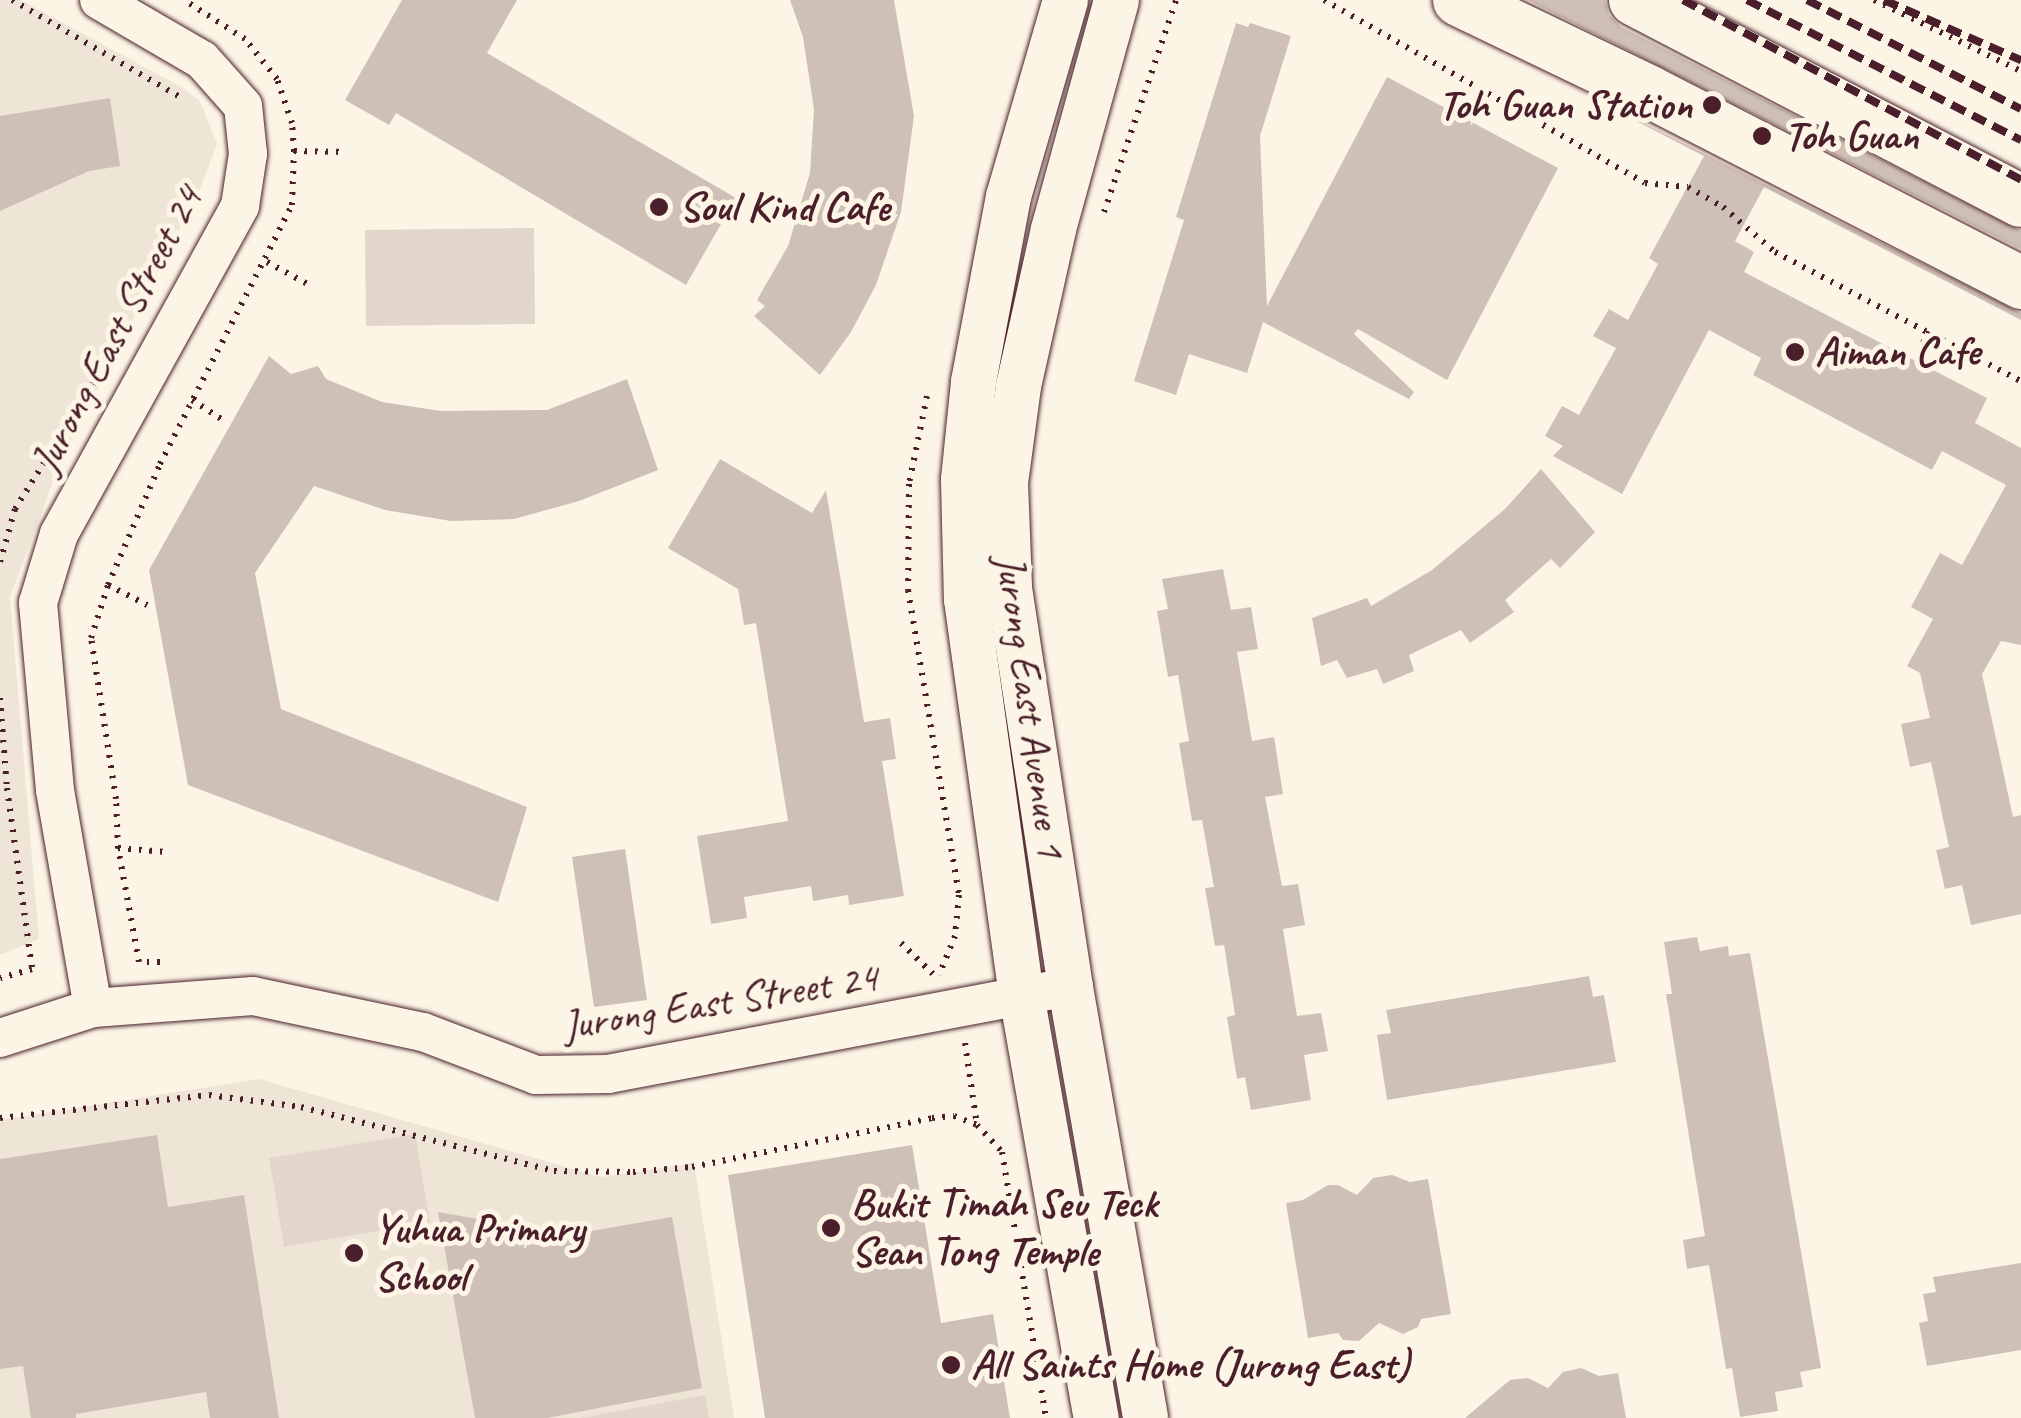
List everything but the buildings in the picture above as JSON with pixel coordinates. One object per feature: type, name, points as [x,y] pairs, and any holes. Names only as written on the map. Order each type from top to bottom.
[{"type":"main road","points":[[1459,0],[1666,100],[2021,283]]},
{"type":"main road","points":[[1635,0],[2021,201]]},
{"type":"street","name":"Jurong East Street 24","points":[[93,1008],[55,790],[38,603],[59,534],[240,206],[248,154],[244,106],[202,60],[98,0]]},
{"type":"street","name":"Jurong East Avenue 1","points":[[1065,0],[1008,196],[973,382],[963,479],[966,599],[1021,994],[1096,1418]]},
{"type":"street","name":"Jurong East Avenue 1","points":[[1116,0],[1053,229],[1018,386],[1005,482],[1009,588],[1070,988],[1145,1418]]},
{"type":"street","name":"Jurong East Street 24","points":[[0,1038],[93,1008],[253,996],[422,1032],[536,1075],[608,1074],[949,993],[1021,994],[1070,988]]},
{"type":"path","points":[[12,0],[194,106]]},
{"type":"path","points":[[1100,225],[1176,0]]},
{"type":"path","points":[[1324,0],[1645,183],[1688,186],[1723,207],[1775,252],[2021,381]]},
{"type":"path","points":[[1874,0],[2021,72]]},
{"type":"path","points":[[170,962],[139,962],[118,848],[116,799],[91,638],[108,584],[192,400],[267,262],[292,205],[294,151],[292,124],[277,79],[245,39],[191,2]]},
{"type":"path","points":[[294,151],[346,152]]},
{"type":"path","points":[[267,262],[312,286]]},
{"type":"path","points":[[1922,344],[1929,332]]},
{"type":"path","points":[[0,562],[16,509],[114,352]]},
{"type":"path","points":[[928,388],[908,484],[908,590],[959,895],[949,993],[978,1125]]},
{"type":"path","points":[[192,400],[222,419]]},
{"type":"path","points":[[108,584],[147,605]]},
{"type":"path","points":[[0,698],[6,788],[32,969],[0,978]]},
{"type":"path","points":[[118,848],[166,852]]},
{"type":"path","points":[[902,943],[949,993]]},
{"type":"path","points":[[927,987],[949,993]]},
{"type":"path","points":[[0,1118],[209,1095],[301,1107],[554,1171],[632,1172],[692,1167],[954,1116],[978,1125],[1002,1152],[1046,1418]]},
{"type":"shaded area","points":[[0,0],[21,0],[181,87],[200,101],[217,144],[200,189],[62,458],[10,597],[39,939],[0,955]]},
{"type":"shaded area","points":[[534,228],[535,324],[366,326],[365,230]]},
{"type":"shaded area","name":"Yuhua Primary School","points":[[259,1079],[601,1177],[694,1163],[734,1418],[0,1418],[0,1120]]},
{"type":"shaded area","points":[[415,1134],[430,1222],[284,1247],[269,1158]]},
{"type":"shaded area","points":[[705,1395],[709,1418],[580,1418]]},
{"type":"railway","points":[[1683,0],[2021,180]]},
{"type":"railway","points":[[1747,0],[2021,140]]},
{"type":"railway","points":[[1807,0],[2021,109]]},
{"type":"railway","points":[[1884,0],[2021,60]]},
{"type":"place","name":"Toh Guan Station","points":[[1712,105]]},
{"type":"place","name":"Toh Guan","points":[[1762,136]]},
{"type":"place","name":"Soul Kind Cafe","points":[[659,207]]},
{"type":"place","name":"Aiman Cafe","points":[[1795,352]]},
{"type":"place","name":"Bukit Timah Seu Teck Sean Tong Temple","points":[[831,1228]]},
{"type":"place","name":"Yuhua Primary School","points":[[354,1253]]},
{"type":"place","name":"All Saints Home (Jurong East)","points":[[951,1365]]}]
